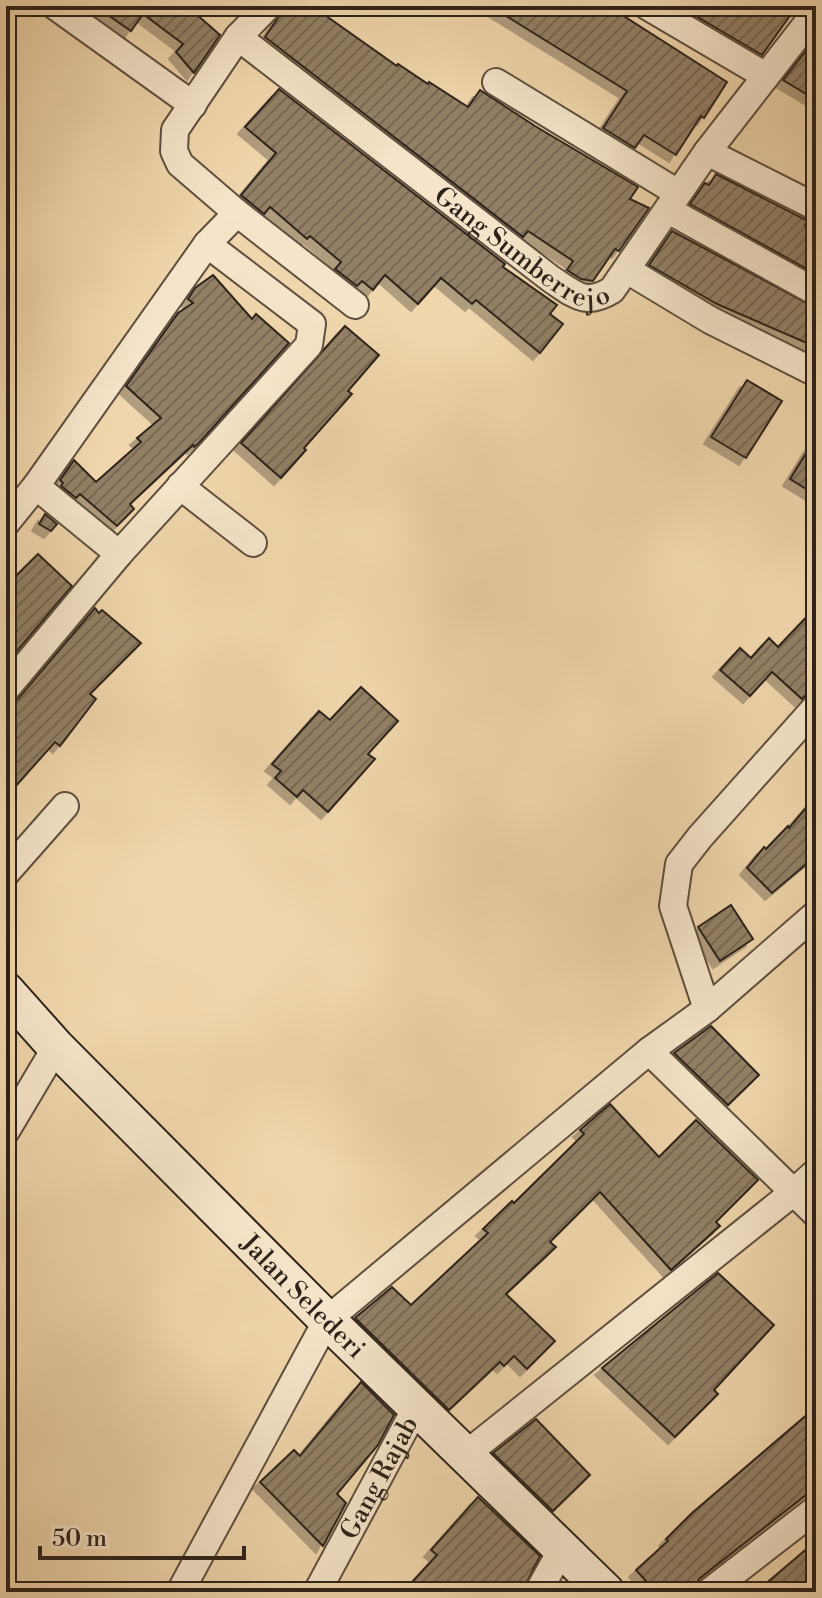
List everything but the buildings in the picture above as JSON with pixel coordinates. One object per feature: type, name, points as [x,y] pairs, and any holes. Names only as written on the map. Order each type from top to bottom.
[{"type":"street","points":[[55,6],[193,105]]},
{"type":"street","points":[[268,6],[238,37],[175,130],[174,151],[180,164],[237,213],[355,305]]},
{"type":"street","points":[[647,6],[766,76]]},
{"type":"street","name":"Gang Sumberrejo","points":[[238,37],[551,279],[580,298],[599,298],[612,290],[707,152],[815,16]]},
{"type":"street","points":[[496,82],[816,292]]},
{"type":"street","points":[[707,152],[816,207]]},
{"type":"street","points":[[6,523],[36,486],[207,244],[237,213]]},
{"type":"street","points":[[6,689],[119,554],[309,345],[312,324],[303,315],[207,244]]},
{"type":"street","points":[[627,270],[710,320],[816,373]]},
{"type":"street","points":[[36,486],[119,554]]},
{"type":"street","points":[[180,486],[253,543]]},
{"type":"street","points":[[707,1009],[673,906],[679,864],[816,707]]},
{"type":"street","points":[[6,873],[65,806]]},
{"type":"street","points":[[180,1592],[327,1320],[649,1051],[707,1009],[816,914]]},
{"type":"street","name":"Jalan Selederi","points":[[6,991],[56,1047],[327,1320],[606,1592]]},
{"type":"street","points":[[6,1131],[56,1047]]},
{"type":"street","points":[[649,1051],[816,1214]]},
{"type":"street","points":[[464,1456],[816,1172]]},
{"type":"street","name":"Gang Rajab","points":[[317,1592],[417,1406]]},
{"type":"street","points":[[709,1592],[816,1509]]},
{"type":"street","points":[[538,1592],[562,1549]]}]
